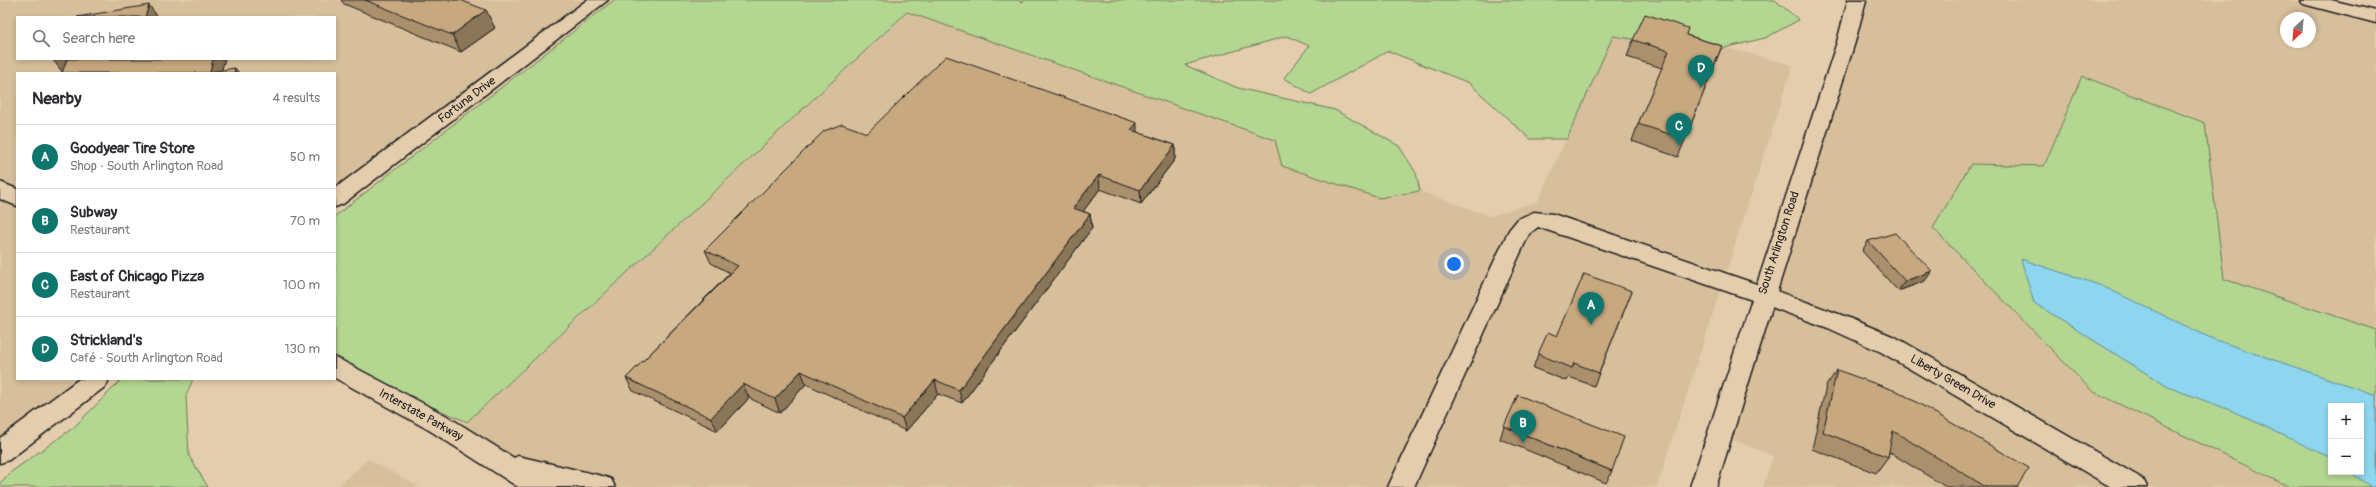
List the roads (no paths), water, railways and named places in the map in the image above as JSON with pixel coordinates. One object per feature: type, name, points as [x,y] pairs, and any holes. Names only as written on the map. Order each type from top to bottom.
[{"type":"street","name":"Fortuna Drive","points":[[336,198],[599,0]]},
{"type":"street","name":"South Arlington Road","points":[[1702,487],[1846,42],[1857,0]]},
{"type":"street","points":[[2309,0],[2376,17]]},
{"type":"street","points":[[0,190],[16,198]]},
{"type":"street","name":"Liberty Green Drive","points":[[1401,487],[1520,230],[1531,220],[1545,220],[1763,295],[1836,322],[1889,345],[2134,487]]},
{"type":"street","name":"Interstate Parkway","points":[[336,369],[438,423],[505,464],[539,487]]},
{"type":"street","points":[[0,452],[96,380]]},
{"type":"street","name":"Interstate Parkway","points":[[505,464],[602,487]]},
{"type":"water","points":[[2021,259],[2102,286],[2213,339],[2376,395],[2376,487],[2371,487],[2354,475],[2364,475],[2364,403],[2328,403],[2328,457],[2230,410],[2168,387],[2034,303]]},
{"type":"place","name":"Strickland's","points":[[1701,88]]},
{"type":"place","name":"East of Chicago Pizza","points":[[1679,146]]},
{"type":"place","name":"Goodyear Tire Store","points":[[1591,325]]},
{"type":"place","name":"Subway","points":[[1523,443]]}]
